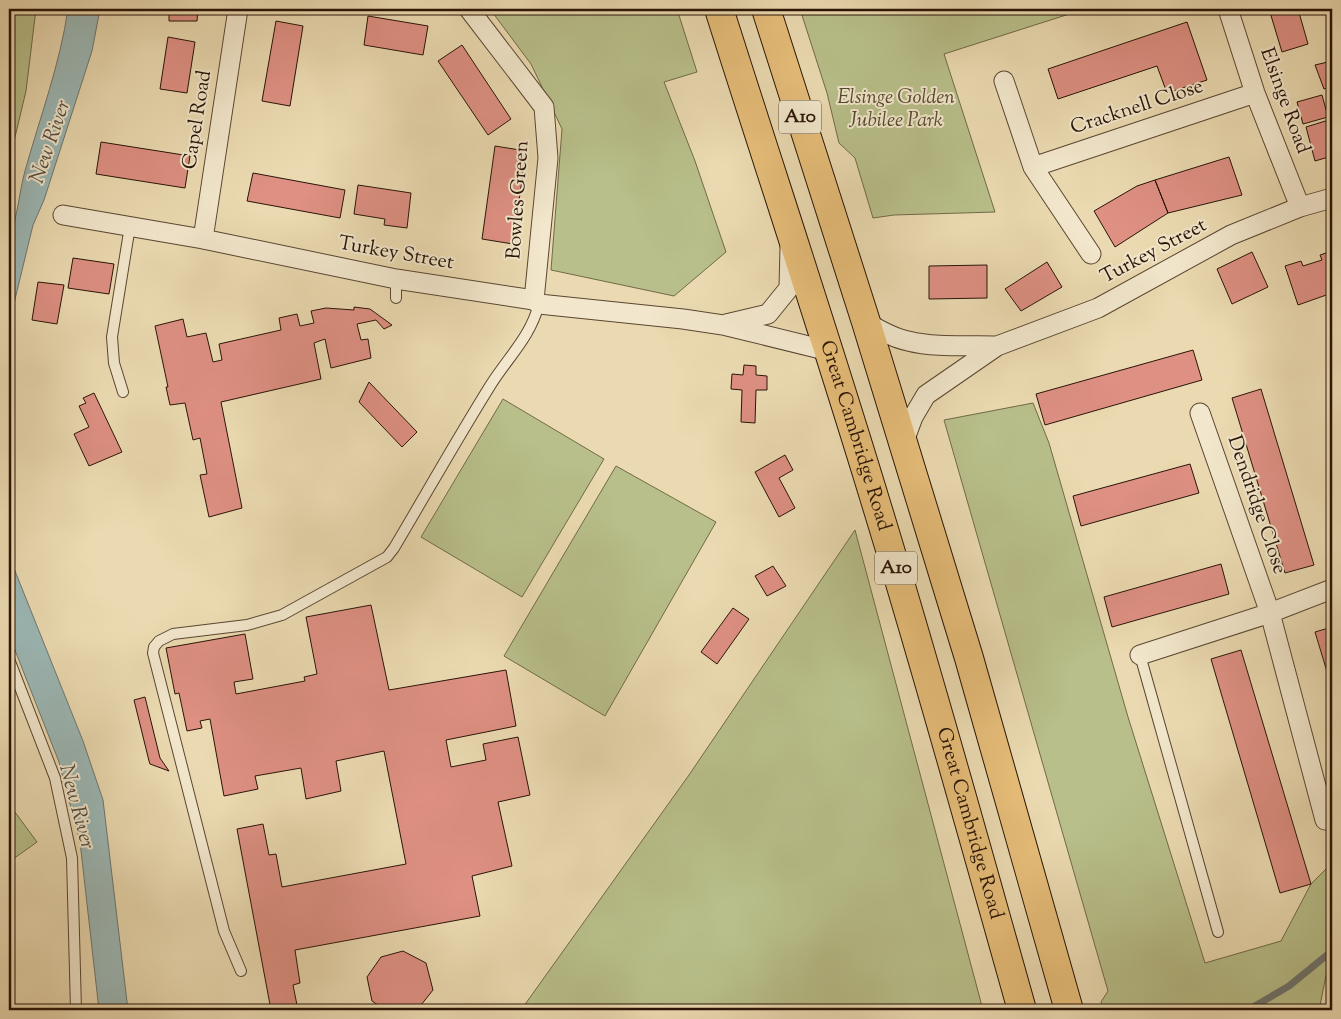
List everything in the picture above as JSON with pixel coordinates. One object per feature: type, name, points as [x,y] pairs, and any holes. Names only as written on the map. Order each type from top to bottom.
[{"type":"highway","name":"Great Cambridge Road","points":[[719,9],[829,351],[927,671],[1022,1010]]},
{"type":"highway","name":"A10","points":[[766,9],[866,322],[969,658],[1069,1010]]},
{"type":"street","name":"Capel Road","points":[[203,239],[238,9]]},
{"type":"street","name":"Bowles Green","points":[[469,9],[544,107],[548,158],[536,302]]},
{"type":"street","name":"Elsinge Road","points":[[1228,9],[1255,93],[1300,207]]},
{"type":"street","points":[[1004,81],[1033,167],[1091,254]]},
{"type":"street","name":"Cracknell Close","points":[[1033,167],[1255,93]]},
{"type":"street","name":"Turkey Street","points":[[903,444],[913,417],[926,395],[997,346],[1098,308],[1232,235],[1300,207],[1332,198]]},
{"type":"street","name":"Turkey Street","points":[[63,215],[203,239],[396,279],[536,302],[723,325],[829,351]]},
{"type":"street","name":"Turkey Street","points":[[723,325],[768,314],[789,288],[790,228]]},
{"type":"street","name":"Turkey Street","points":[[866,322],[908,342],[929,345],[997,346]]},
{"type":"street","name":"Dendridge Close","points":[[1200,412],[1270,613],[1325,820]]},
{"type":"street","points":[[1140,655],[1270,613],[1332,589]]},
{"type":"lane","points":[[123,392],[114,363],[112,337],[130,226]]},
{"type":"lane","points":[[396,279],[396,298]]},
{"type":"lane","points":[[241,971],[224,932],[153,653],[154,647],[158,641],[173,634],[247,624],[276,617],[387,557],[496,375],[524,340],[533,322],[536,302]]},
{"type":"lane","points":[[1140,655],[1218,932]]},
{"type":"lane","points":[[9,659],[55,778],[72,858],[76,1010]]},
{"type":"green space","points":[[9,9],[36,9],[26,91],[9,162]]},
{"type":"green space","points":[[490,9],[677,9],[697,72],[664,82],[695,161],[726,252],[674,296],[551,270],[562,129],[531,64]]},
{"type":"green space","name":"Elsinge Golden Jubilee Park","points":[[800,9],[1085,9],[944,54],[995,212],[894,215],[873,218],[855,158],[839,143],[827,93]]},
{"type":"green space","points":[[503,399],[604,459],[522,597],[421,537]]},
{"type":"green space","points":[[1033,403],[1049,443],[1128,717],[1205,963],[1281,941],[1311,884],[1332,863],[1332,965],[1327,971],[1319,1010],[1104,1010],[1101,1002],[1108,991],[944,420]]},
{"type":"green space","points":[[616,466],[716,522],[605,716],[504,656]]},
{"type":"green space","points":[[855,530],[983,1010],[521,1010],[689,775]]},
{"type":"green space","points":[[9,804],[37,842],[9,862]]},
{"type":"water","name":"New River","points":[[68,9],[100,9],[92,51],[44,200],[33,225],[9,324],[9,238],[25,171],[55,70]]},
{"type":"water","name":"New River","points":[[9,556],[83,741],[103,800],[128,1010],[99,1010],[80,842],[59,762],[9,635]]},
{"type":"building","points":[[169,9],[198,9],[197,21],[169,21]]},
{"type":"building","points":[[1269,9],[1298,9],[1308,44],[1282,52]]},
{"type":"building","points":[[368,16],[428,26],[423,55],[364,45]]},
{"type":"building","points":[[276,21],[303,26],[290,106],[262,101]]},
{"type":"building","points":[[1187,22],[1207,80],[1167,93],[1157,66],[1058,99],[1048,69]]},
{"type":"building","points":[[168,37],[195,42],[187,93],[160,89]]},
{"type":"building","points":[[462,45],[511,119],[488,135],[438,61]]},
{"type":"building","points":[[1332,61],[1332,86],[1324,89],[1315,65]]},
{"type":"building","points":[[1322,95],[1328,117],[1303,124],[1297,102]]},
{"type":"building","points":[[1332,119],[1332,156],[1315,161],[1306,127]]},
{"type":"building","points":[[101,142],[190,156],[185,188],[96,174]]},
{"type":"building","points":[[495,146],[526,151],[513,244],[482,239]]},
{"type":"building","points":[[1229,157],[1242,195],[1168,213],[1155,180]]},
{"type":"building","points":[[253,173],[345,190],[340,218],[247,201]]},
{"type":"building","points":[[1155,180],[1168,213],[1115,247],[1094,211],[1137,186]]},
{"type":"building","points":[[358,185],[411,193],[407,228],[384,225],[385,219],[354,214]]},
{"type":"building","points":[[1332,251],[1332,293],[1298,305],[1285,266],[1301,261],[1303,266],[1322,260],[1320,255]]},
{"type":"building","points":[[1252,252],[1268,287],[1232,304],[1217,269]]},
{"type":"building","points":[[73,258],[114,264],[109,294],[68,288]]},
{"type":"building","points":[[1047,262],[1062,287],[1021,311],[1005,289]]},
{"type":"building","points":[[987,265],[987,298],[929,299],[929,266]]},
{"type":"building","points":[[38,282],[64,285],[57,324],[32,320]]},
{"type":"building","points":[[354,307],[370,309],[392,325],[384,329],[376,320],[357,324],[361,340],[368,339],[371,358],[331,368],[325,339],[314,343],[321,379],[221,402],[242,508],[209,517],[200,475],[207,474],[200,438],[193,440],[185,403],[170,405],[155,326],[183,319],[187,337],[206,333],[213,362],[222,360],[219,344],[281,330],[279,318],[297,314],[300,326],[314,323],[311,311],[326,308],[354,310]]},
{"type":"building","points":[[1193,350],[1202,380],[1045,425],[1036,394]]},
{"type":"building","points":[[744,365],[756,366],[756,375],[767,376],[767,390],[756,390],[755,423],[741,422],[742,390],[731,389],[732,374],[743,375]]},
{"type":"building","points":[[369,382],[417,432],[402,447],[359,402]]},
{"type":"building","points":[[1261,389],[1314,565],[1285,573],[1232,398]]},
{"type":"building","points":[[94,393],[122,452],[89,466],[74,434],[89,427],[79,406],[86,403],[83,398]]},
{"type":"building","points":[[785,455],[793,470],[779,478],[795,508],[779,517],[755,472]]},
{"type":"building","points":[[1190,464],[1199,493],[1081,526],[1073,496]]},
{"type":"building","points":[[1221,564],[1229,594],[1112,627],[1104,597]]},
{"type":"building","points":[[773,566],[786,586],[767,596],[755,576]]},
{"type":"building","points":[[371,605],[389,690],[506,670],[516,726],[446,740],[451,767],[486,760],[483,744],[518,737],[530,795],[498,802],[512,866],[472,876],[480,916],[295,950],[300,983],[293,985],[298,1010],[271,1010],[237,829],[263,824],[269,855],[276,854],[282,887],[406,864],[384,751],[336,761],[341,791],[306,799],[301,768],[255,776],[258,789],[224,796],[210,719],[200,721],[202,728],[187,731],[179,693],[175,694],[166,648],[245,634],[253,679],[234,682],[236,694],[305,681],[304,677],[317,674],[306,617]]},
{"type":"building","points":[[733,608],[749,619],[717,664],[701,652]]},
{"type":"building","points":[[1332,627],[1332,684],[1331,685],[1315,632]]},
{"type":"building","points":[[1241,650],[1311,884],[1280,893],[1211,659]]},
{"type":"building","points":[[1332,691],[1332,707],[1328,693]]},
{"type":"building","points":[[145,697],[160,758],[169,771],[150,764],[149,761],[134,700]]},
{"type":"building","points":[[403,951],[426,963],[433,990],[417,1010],[385,1010],[372,1001],[367,977],[381,957]]},
{"type":"waterway","points":[[1248,1010],[1289,986],[1332,951]]}]
